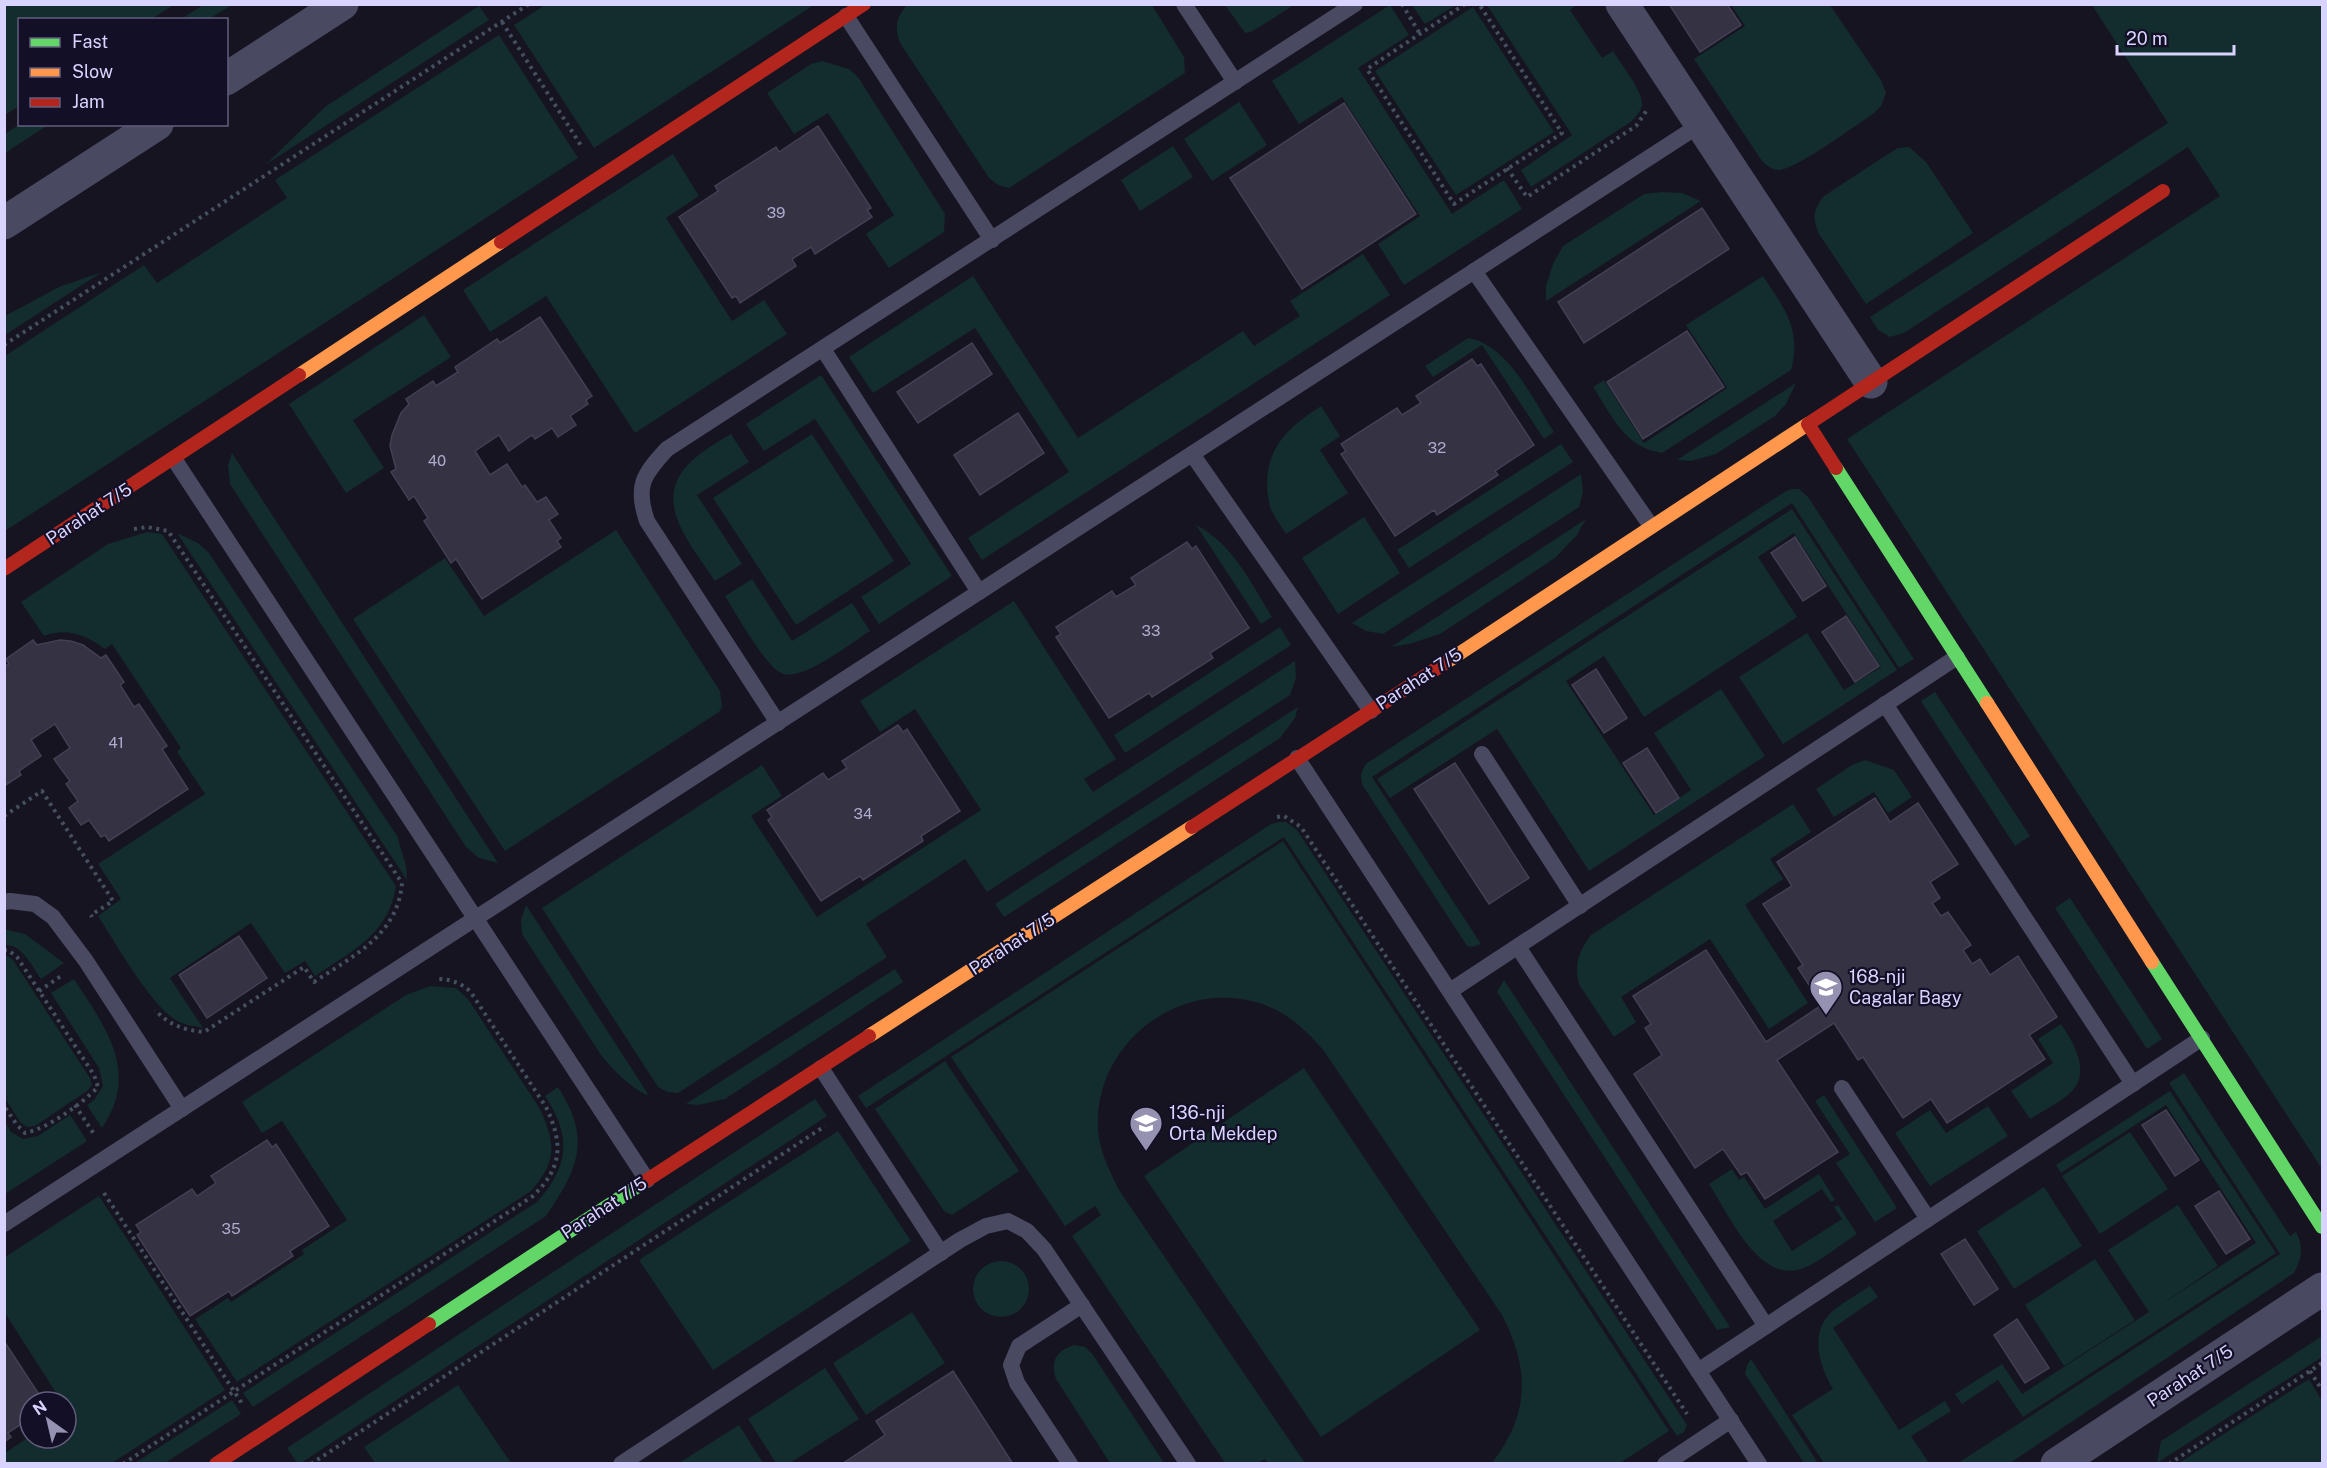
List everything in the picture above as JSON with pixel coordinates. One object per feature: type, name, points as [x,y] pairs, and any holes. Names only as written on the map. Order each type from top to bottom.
[{"type":"street","points":[[228,78],[342,4]]},
{"type":"street","name":"Parahat 7/5","points":[[4,570],[864,4]]},
{"type":"street","points":[[1622,4],[1872,382]]},
{"type":"street","points":[[4,223],[154,126]]},
{"type":"street","name":"Parahat 7/5","points":[[222,1462],[647,1180],[1371,711],[2163,191]]},
{"type":"street","points":[[1808,424],[2322,1227]]},
{"type":"street","name":"Parahat 7/5","points":[[2057,1464],[2322,1289]]},
{"type":"lane","points":[[1184,4],[1235,82]]},
{"type":"lane","points":[[778,723],[647,521],[641,502],[642,485],[651,465],[667,449],[1355,4]]},
{"type":"lane","points":[[846,16],[992,240]]},
{"type":"lane","points":[[4,1224],[1701,124]]},
{"type":"lane","points":[[1474,271],[1651,526]]},
{"type":"lane","points":[[823,349],[979,592]]},
{"type":"lane","points":[[1192,454],[1371,711]]},
{"type":"lane","points":[[174,459],[647,1180]]},
{"type":"lane","points":[[1450,991],[1957,657]]},
{"type":"lane","points":[[1885,704],[2133,1084]]},
{"type":"lane","points":[[1482,754],[1580,906]]},
{"type":"lane","points":[[1297,758],[1759,1464]]},
{"type":"lane","points":[[4,902],[10,900],[35,904],[53,917],[76,946],[182,1109]]},
{"type":"lane","points":[[1518,947],[1766,1326]]},
{"type":"lane","points":[[1698,1371],[2202,1038]]},
{"type":"lane","points":[[821,1068],[941,1253]]},
{"type":"lane","points":[[1842,1088],[1928,1219]]},
{"type":"lane","points":[[621,1464],[941,1253],[986,1226],[1008,1221],[1027,1231],[1044,1249],[1188,1464]]},
{"type":"lane","points":[[1070,1464],[1017,1383],[1011,1365],[1019,1346],[1082,1305]]},
{"type":"lane","points":[[1665,1464],[1731,1420]]},
{"type":"path","points":[[4,345],[529,4]]},
{"type":"path","points":[[1402,4],[1420,34]]},
{"type":"path","points":[[1466,4],[1366,69],[1454,204],[1562,133],[1479,4]]},
{"type":"path","points":[[502,22],[586,152]]},
{"type":"path","points":[[1507,168],[1527,197],[1636,126],[1647,109]]},
{"type":"path","points":[[152,1007],[173,1025],[185,1030],[204,1032],[304,967],[314,982],[369,946],[381,933],[398,908],[402,883],[168,531]]},
{"type":"path","points":[[4,816],[42,791],[113,901],[91,915],[97,924]]},
{"type":"path","points":[[1267,820],[1284,816],[1301,827],[1703,1438]]},
{"type":"path","points":[[4,951],[8,950],[17,957],[94,1075],[98,1087],[37,1131],[26,1133],[17,1125],[4,1106]]},
{"type":"path","points":[[123,1464],[533,1197],[547,1183],[555,1164],[559,1145],[554,1125],[546,1107],[470,991]]},
{"type":"path","points":[[75,1105],[94,1134]]},
{"type":"path","points":[[311,1464],[831,1121]]},
{"type":"path","points":[[100,1186],[246,1410]]},
{"type":"path","points":[[2169,1464],[2322,1364]]},
{"type":"path","points":[[2310,1371],[2322,1390]]},
{"type":"green space","points":[[5,4],[174,4],[153,18],[18,18],[18,107],[5,115]]},
{"type":"green space","points":[[204,4],[232,5],[211,18],[183,18]]},
{"type":"green space","points":[[908,4],[1152,5],[1184,57],[1185,73],[1009,188],[998,185],[989,178],[900,43],[897,22]]},
{"type":"green space","points":[[1412,4],[1456,5],[1425,24]]},
{"type":"green space","points":[[545,5],[814,5],[594,148],[514,25]]},
{"type":"green space","points":[[1225,5],[1294,5],[1253,31],[1245,33]]},
{"type":"green space","points":[[1390,5],[1409,35],[1358,68],[1452,214],[1504,180],[1522,209],[1404,285],[1378,244],[1420,216],[1342,97],[1299,124],[1272,81]]},
{"type":"green space","points":[[1487,5],[1577,5],[1570,10],[1602,58],[1613,51],[1636,85],[1642,99],[1641,109],[1632,121],[1531,187],[1521,170],[1572,135]]},
{"type":"green space","points":[[1731,5],[1830,5],[1881,80],[1886,93],[1881,106],[1873,114],[1811,156],[1786,168],[1778,170],[1769,167],[1762,161],[1694,59],[1745,26]]},
{"type":"green space","points":[[2092,5],[2322,5],[2322,1169],[1847,439],[2220,196],[2188,147],[1904,333],[1890,337],[1878,330],[1870,317],[2168,123]]},
{"type":"green space","points":[[479,6],[489,20],[265,165],[325,107]]},
{"type":"green space","points":[[1473,7],[1554,132],[1456,195],[1375,71]]},
{"type":"green space","points":[[499,35],[578,158],[5,531],[5,356],[144,265],[157,283],[287,198],[275,180]]},
{"type":"green space","points":[[822,61],[849,69],[858,77],[945,214],[944,232],[889,268],[866,234],[894,215],[828,113],[794,134],[767,93],[811,64]]},
{"type":"green space","points":[[1239,102],[1267,145],[1212,181],[1184,139]]},
{"type":"green space","points":[[18,125],[46,126],[5,153],[5,134]]},
{"type":"green space","points":[[1173,146],[1193,177],[1140,211],[1121,180]]},
{"type":"green space","points":[[1909,147],[1926,162],[1973,233],[1866,304],[1819,234],[1815,223],[1816,210],[1824,196],[1898,148]]},
{"type":"green space","points":[[673,154],[699,196],[666,218],[732,321],[764,300],[787,334],[635,433],[546,296],[490,332],[463,290]]},
{"type":"green space","points":[[1682,193],[1701,201],[1546,301],[1546,286],[1553,264],[1563,246],[1644,194]]},
{"type":"green space","points":[[1363,254],[1390,295],[982,560],[968,538],[1069,472],[975,328],[873,393],[849,357],[973,276],[1078,438],[1243,331],[1254,346],[1300,316],[1290,301]]},
{"type":"green space","points":[[102,272],[5,335],[5,316],[59,287]]},
{"type":"green space","points":[[1763,276],[1784,309],[1793,331],[1794,356],[1791,370],[1662,453],[1649,450],[1629,437],[1621,429],[1593,387],[1604,380],[1644,443],[1727,388],[1686,325]]},
{"type":"green space","points":[[424,315],[451,357],[353,420],[384,468],[346,493],[289,404]]},
{"type":"green space","points":[[1468,338],[1483,343],[1508,362],[1554,432],[1544,439],[1482,345],[1433,377],[1425,366]]},
{"type":"green space","points":[[821,375],[952,576],[879,624],[861,597],[911,564],[815,419],[764,451],[746,424]]},
{"type":"green space","points":[[1796,383],[1786,404],[1775,416],[1716,454],[1691,461],[1677,460]]},
{"type":"green space","points":[[1321,406],[1340,436],[1320,450],[1348,493],[1286,534],[1270,507],[1267,485],[1268,469],[1277,446],[1291,428]]},
{"type":"green space","points":[[731,434],[749,462],[697,495],[742,564],[715,581],[684,534],[673,501],[675,485],[684,470],[703,451]]},
{"type":"green space","points":[[812,434],[894,561],[796,625],[713,498]]},
{"type":"green space","points":[[1561,444],[1573,462],[1409,568],[1397,550]]},
{"type":"green space","points":[[232,453],[498,863],[479,858],[466,847],[230,484],[228,465]]},
{"type":"green space","points":[[1581,474],[1583,492],[1579,507],[1383,634],[1366,631],[1352,623]]},
{"type":"green space","points":[[1792,489],[1799,489],[1808,497],[1914,659],[1899,668],[1792,503],[1372,777],[1481,944],[1467,946],[1363,786],[1361,774],[1367,763]]},
{"type":"green space","points":[[1792,509],[1897,670],[1783,744],[1739,677],[1807,633],[1844,690],[1881,667],[1794,533],[1758,557],[1797,617],[1644,717],[1604,656],[1566,681],[1654,815],[1691,790],[1654,733],[1721,689],[1765,756],[1589,871],[1497,729],[1390,798],[1377,779]]},
{"type":"green space","points":[[1364,517],[1400,573],[1338,614],[1302,558]]},
{"type":"green space","points":[[1586,519],[1577,535],[1555,558],[1440,634],[1391,647]]},
{"type":"green space","points":[[1196,525],[1209,533],[1231,553],[1272,617],[1261,624]]},
{"type":"green space","points":[[616,530],[720,691],[722,707],[719,712],[505,851],[353,619],[445,558],[484,616]]},
{"type":"green space","points":[[147,532],[162,534],[396,886],[386,917],[377,929],[367,940],[315,976],[305,961],[285,973],[251,923],[170,978],[203,1028],[182,1023],[166,1013],[145,988],[124,957],[98,916],[121,899],[98,864],[205,794],[177,752],[181,748],[112,644],[105,649],[84,636],[68,632],[44,636],[21,602],[108,544]]},
{"type":"green space","points":[[177,533],[198,543],[209,553],[397,836],[406,866],[407,880]]},
{"type":"green space","points":[[752,579],[792,641],[852,603],[870,631],[803,672],[783,674],[776,670],[760,651],[725,596]]},
{"type":"green space","points":[[1014,601],[1116,759],[1084,779],[1093,792],[1295,661],[1296,678],[1290,695],[987,892],[965,859],[866,924],[887,957],[678,1093],[668,1092],[658,1087],[542,908],[762,765],[782,796],[751,816],[817,917],[981,810],[915,709],[880,732],[860,701]]},
{"type":"green space","points":[[1280,627],[1291,645],[1125,753],[1114,735]]},
{"type":"green space","points":[[1935,692],[2030,836],[2015,846],[1921,701]]},
{"type":"green space","points":[[1298,707],[1295,718],[1280,738],[1004,917],[995,904]]},
{"type":"green space","points":[[1865,760],[1894,770],[1912,797],[1888,813],[1874,792],[1834,817],[1816,789],[1852,765]]},
{"type":"green space","points":[[1793,804],[1811,832],[1770,859],[1783,879],[1745,905],[1808,1003],[1769,1029],[1710,939],[1621,997],[1636,1022],[1614,1037],[1580,986],[1578,979],[1578,959],[1591,935]]},
{"type":"green space","points":[[1286,822],[1297,830],[1687,1425],[1684,1432],[1677,1436],[1284,837],[866,1108],[858,1096],[1271,824]]},
{"type":"green space","points":[[1283,841],[1669,1431],[1620,1463],[1492,1463],[1514,1427],[1522,1391],[1518,1354],[1502,1315],[1324,1051],[1287,1016],[1259,1003],[1227,998],[1196,1001],[1168,1011],[1143,1028],[1122,1050],[1107,1077],[1099,1106],[1099,1138],[1119,1190],[1305,1463],[1268,1463],[1265,1459],[1258,1463],[1225,1463],[1072,1236],[1101,1215],[1095,1206],[1065,1226],[951,1057]]},
{"type":"green space","points":[[2070,898],[2162,1039],[2147,1049],[2055,908]]},
{"type":"green space","points":[[526,905],[648,1094],[639,1091],[627,1082],[601,1055],[522,934],[521,920]]},
{"type":"green space","points":[[4,929],[25,934],[64,963],[41,979],[17,948],[5,945]]},
{"type":"green space","points":[[4,956],[13,960],[90,1078],[92,1085],[87,1091],[35,1126],[27,1127],[20,1122],[5,1098]]},
{"type":"green space","points":[[895,969],[903,982],[725,1099],[698,1105],[686,1104]]},
{"type":"green space","points":[[74,979],[107,1033],[118,1069],[118,1088],[113,1108],[102,1128],[87,1105],[94,1100],[103,1086],[99,1068],[51,993]]},
{"type":"green space","points":[[1504,980],[1730,1327],[1717,1330],[1497,992]]},
{"type":"green space","points":[[430,986],[456,988],[468,999],[540,1109],[551,1143],[546,1171],[531,1191],[237,1382],[195,1319],[228,1298],[231,1302],[304,1254],[302,1250],[347,1220],[282,1121],[262,1133],[242,1102],[406,995]]},
{"type":"green space","points":[[2061,1024],[2079,1058],[2080,1076],[2070,1093],[2030,1119],[2011,1091],[2053,1063],[2038,1039]]},
{"type":"green space","points":[[945,1061],[1019,1171],[952,1215],[944,1211],[875,1109]]},
{"type":"green space","points":[[1304,1068],[1480,1330],[1321,1437],[1144,1176]]},
{"type":"green space","points":[[2184,1073],[2290,1236],[2296,1232],[2301,1253],[2294,1273],[2010,1463],[1958,1463],[2280,1254],[2169,1083]]},
{"type":"green space","points":[[558,1087],[575,1122],[578,1138],[577,1153],[566,1183],[546,1216],[253,1407],[243,1393],[537,1202],[548,1189],[561,1164],[563,1138],[560,1125],[545,1096]]},
{"type":"green space","points":[[2170,1091],[2276,1253],[2023,1417],[1998,1380],[1962,1404],[1955,1394],[2002,1364],[2022,1394],[2149,1312],[2108,1250],[2178,1205],[2218,1266],[2157,1307],[2256,1243],[2166,1105],[2061,1173],[2056,1165]]},
{"type":"green space","points":[[1824,1095],[1897,1208],[1875,1222],[1836,1163],[1850,1154],[1815,1101]]},
{"type":"green space","points":[[815,1099],[827,1116],[301,1463],[297,1463],[287,1448]]},
{"type":"green space","points":[[1988,1106],[2008,1136],[1930,1186],[1895,1133],[1930,1110],[1946,1133]]},
{"type":"green space","points":[[70,1115],[87,1141],[5,1194],[5,1121],[11,1132],[23,1139],[38,1136]]},
{"type":"green space","points":[[838,1131],[911,1241],[713,1370],[639,1260]]},
{"type":"green space","points":[[2130,1132],[2168,1189],[2100,1234],[2062,1176]]},
{"type":"green space","points":[[1732,1169],[1739,1180],[1744,1177],[1765,1209],[1819,1174],[1835,1200],[1831,1202],[1822,1189],[1773,1221],[1792,1251],[1842,1219],[1834,1207],[1838,1205],[1857,1234],[1822,1258],[1801,1269],[1785,1271],[1771,1266],[1746,1243],[1709,1184]]},
{"type":"green space","points":[[2044,1187],[2082,1246],[2014,1289],[1977,1231]]},
{"type":"green space","points":[[99,1196],[225,1390],[112,1463],[5,1463],[5,1453],[18,1444],[18,1450],[78,1450],[78,1390],[54,1390],[5,1313],[5,1257]]},
{"type":"green space","points":[[2095,1259],[2135,1320],[2064,1366],[2025,1305]]},
{"type":"green space","points":[[1001,1261],[1012,1263],[1021,1269],[1027,1278],[1029,1289],[1027,1300],[1021,1309],[1012,1315],[1001,1317],[990,1315],[981,1309],[975,1300],[973,1289],[975,1278],[981,1269],[990,1263]]},
{"type":"green space","points":[[1870,1286],[1878,1297],[1833,1328],[1899,1430],[1945,1401],[1951,1411],[1911,1436],[1929,1463],[1824,1463],[1792,1415],[1833,1389],[1820,1359],[1818,1348],[1821,1328],[1826,1318],[1834,1310]]},
{"type":"green space","points":[[912,1312],[945,1363],[866,1415],[833,1363]]},
{"type":"green space","points":[[2322,1336],[2322,1357],[2157,1463],[2161,1441]]},
{"type":"green space","points":[[1074,1345],[1085,1347],[1093,1355],[1164,1463],[1110,1463],[1054,1373],[1056,1358],[1063,1350]]},
{"type":"green space","points":[[1751,1359],[1818,1463],[1804,1463],[1745,1374]]},
{"type":"green space","points":[[825,1368],[859,1419],[790,1463],[776,1463],[748,1419]]},
{"type":"green space","points":[[2309,1379],[2322,1401],[2322,1462],[2179,1463]]},
{"type":"green space","points":[[458,1385],[511,1463],[375,1463],[364,1447]]},
{"type":"green space","points":[[232,1400],[241,1414],[165,1463],[135,1463]]},
{"type":"green space","points":[[739,1425],[763,1463],[679,1463]]},
{"type":"building","points":[[1669,4],[1727,4],[1741,25],[1700,52]]},
{"type":"building","points":[[1344,103],[1416,214],[1302,289],[1230,178]]},
{"type":"building","points":[[818,126],[871,208],[867,210],[872,217],[815,254],[811,247],[792,259],[796,266],[740,303],[736,296],[732,298],[679,217],[718,191],[715,186],[776,147],[779,152]]},
{"type":"building","points":[[1702,208],[1729,249],[1584,343],[1558,302]]},
{"type":"building","points":[[540,317],[592,396],[586,400],[588,404],[570,416],[576,425],[558,437],[552,428],[535,439],[532,435],[509,451],[499,435],[475,451],[490,475],[507,464],[522,487],[525,485],[537,502],[546,497],[558,514],[549,520],[561,538],[557,541],[561,547],[482,599],[456,559],[451,563],[424,521],[428,518],[414,496],[409,500],[391,472],[396,469],[390,446],[392,435],[401,413],[409,404],[406,399],[433,381],[436,386],[458,372],[455,367],[497,339],[500,343]]},
{"type":"building","points":[[1687,331],[1724,387],[1643,439],[1607,382]]},
{"type":"building","points":[[972,343],[992,374],[918,423],[897,392]]},
{"type":"building","points":[[1472,359],[1477,366],[1481,364],[1534,445],[1495,471],[1498,475],[1437,515],[1434,510],[1395,536],[1341,454],[1346,451],[1341,444],[1397,408],[1402,415],[1421,403],[1416,396]]},
{"type":"building","points":[[1018,413],[1044,453],[980,495],[954,455]]},
{"type":"building","points":[[1795,537],[1826,586],[1803,601],[1771,553]]},
{"type":"building","points":[[1187,542],[1192,549],[1196,546],[1249,628],[1210,653],[1213,658],[1152,697],[1149,693],[1109,718],[1056,637],[1061,634],[1056,627],[1112,591],[1116,597],[1136,585],[1131,578]]},
{"type":"building","points":[[1846,616],[1879,666],[1855,682],[1822,632]]},
{"type":"building","points":[[33,640],[37,645],[60,640],[71,641],[83,645],[101,658],[106,655],[124,682],[120,685],[134,707],[139,704],[167,746],[162,749],[188,789],[109,841],[105,835],[101,837],[89,820],[81,825],[69,808],[78,801],[66,784],[70,781],[54,759],[70,748],[55,724],[31,740],[41,756],[19,771],[21,775],[4,786],[4,667],[9,664],[6,659]]},
{"type":"building","points":[[1596,669],[1627,718],[1604,733],[1572,685]]},
{"type":"building","points":[[898,725],[903,732],[907,729],[960,811],[921,836],[923,841],[863,880],[860,876],[821,901],[768,820],[772,817],[767,810],[823,773],[828,780],[847,768],[842,761]]},
{"type":"building","points":[[1647,748],[1679,798],[1656,813],[1623,763]]},
{"type":"building","points":[[1455,763],[1529,878],[1489,904],[1414,789]]},
{"type":"building","points":[[1875,798],[1890,822],[1918,803],[1958,864],[1930,882],[1940,898],[1932,903],[1941,916],[1948,912],[1971,945],[1963,950],[1972,964],[1980,959],[1990,975],[2018,956],[2057,1017],[2029,1035],[2045,1059],[1947,1123],[1931,1099],[1903,1118],[1863,1057],[1858,1060],[1834,1023],[1777,1060],[1838,1152],[1765,1199],[1747,1172],[1741,1175],[1723,1149],[1695,1168],[1634,1074],[1662,1055],[1645,1028],[1651,1024],[1633,996],[1706,950],[1766,1042],[1822,1005],[1798,968],[1803,965],[1763,904],[1792,886],[1777,862]]},
{"type":"building","points":[[239,936],[267,978],[207,1018],[179,975]]},
{"type":"building","points":[[2166,1110],[2199,1160],[2175,1176],[2142,1125]]},
{"type":"building","points":[[267,1140],[272,1147],[276,1144],[329,1226],[290,1251],[293,1256],[232,1296],[229,1291],[190,1316],[137,1235],[141,1232],[136,1225],[192,1189],[197,1196],[216,1183],[211,1176]]},
{"type":"building","points":[[2219,1191],[2250,1239],[2226,1254],[2195,1206]]},
{"type":"building","points":[[1965,1239],[1998,1289],[1974,1305],[1941,1254]]},
{"type":"building","points":[[2017,1319],[2049,1368],[2025,1383],[1994,1335]]},
{"type":"building","points":[[4,1341],[36,1390],[18,1390],[18,1426],[8,1433],[11,1437],[4,1442]]},
{"type":"building","points":[[953,1371],[1013,1464],[842,1464],[885,1435],[876,1421]]},
{"type":"traffic: fast","points":[[1836,468],[1987,703]]},
{"type":"traffic: fast","points":[[2152,962],[2322,1227]]},
{"type":"traffic: fast","points":[[429,1324],[644,1182]]},
{"type":"traffic: slow","points":[[299,375],[501,242]]},
{"type":"traffic: slow","points":[[1445,663],[1808,424]]},
{"type":"traffic: slow","points":[[1987,703],[2152,962]]},
{"type":"traffic: slow","points":[[869,1036],[1192,827]]},
{"type":"traffic: jam","points":[[501,242],[864,4]]},
{"type":"traffic: jam","points":[[1836,468],[1808,424],[2163,191]]},
{"type":"traffic: jam","points":[[4,569],[299,375]]},
{"type":"traffic: jam","points":[[1192,827],[1445,663]]},
{"type":"traffic: jam","points":[[644,1182],[869,1036]]},
{"type":"traffic: jam","points":[[216,1464],[429,1324]]},
{"type":"place","name":"168-nji Cagalar Bagy","points":[[1826,1016]]},
{"type":"place","name":"136-nji Orta Mekdep","points":[[1146,1152]]}]
